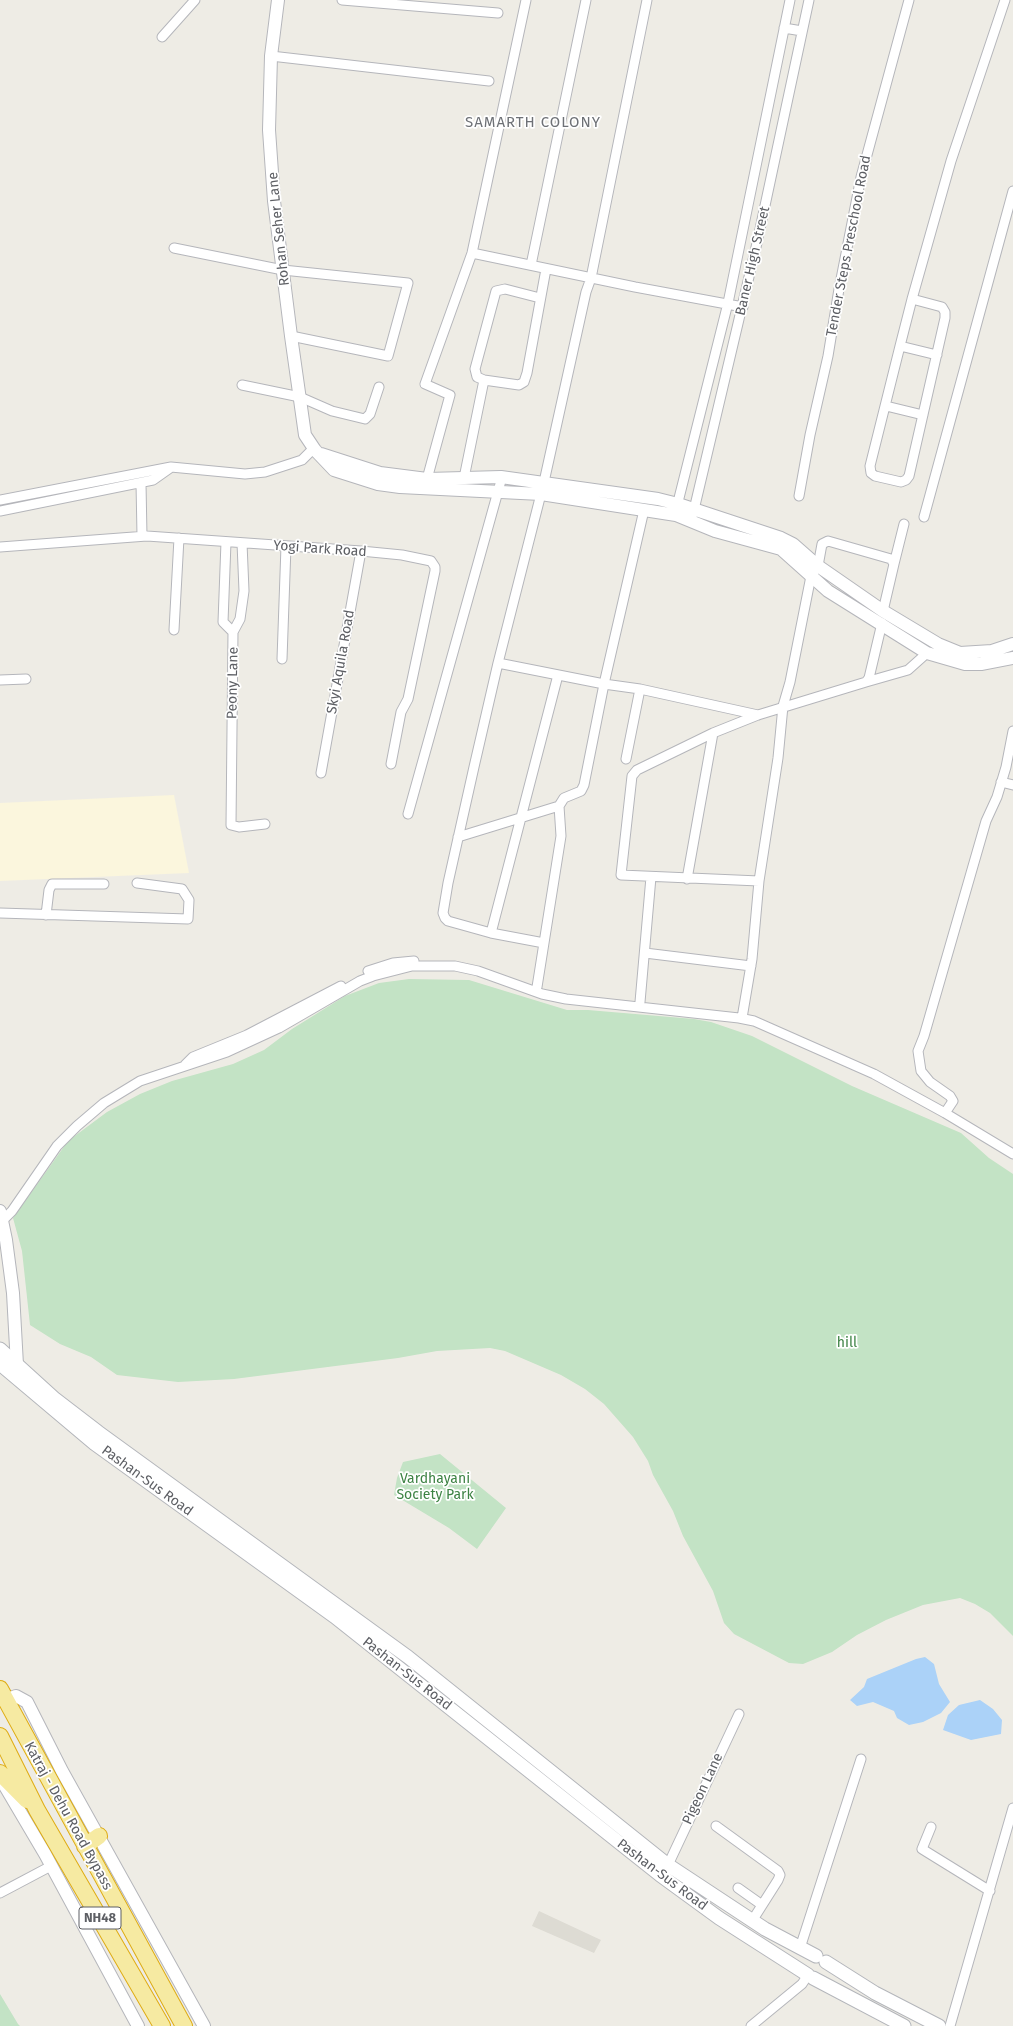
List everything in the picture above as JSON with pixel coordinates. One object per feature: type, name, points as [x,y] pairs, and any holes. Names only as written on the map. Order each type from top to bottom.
[{"type":"highway","name":"Katraj - Dehu Road Bypass","points":[[3,1695],[184,2026]]},
{"type":"highway","name":"Katraj - Dehu Road Bypass","points":[[0,1736],[37,1810],[162,2026]]},
{"type":"highway","points":[[0,1773],[37,1810]]},
{"type":"highway","points":[[85,1846],[99,1836]]},
{"type":"main road","points":[[0,1349],[10,1366]]},
{"type":"main road","name":"Pashan-Sus Road","points":[[10,1366],[98,1432],[410,1653],[668,1865],[752,1921],[821,1959],[875,1993],[939,2026]]},
{"type":"main road","name":"Pashan-Sus Road","points":[[10,1366],[95,1444],[335,1617],[660,1875],[719,1918],[808,1979],[904,2026]]},
{"type":"main road","points":[[821,1959],[826,1972],[823,1976],[808,1979],[805,1965],[807,1960],[821,1959]]},
{"type":"street","points":[[162,37],[195,0]]},
{"type":"street","name":"Rohan Seher Lane","points":[[278,0],[271,56],[269,136],[283,270],[305,434],[316,451],[334,470],[378,484],[400,487],[541,494],[644,510],[676,509]]},
{"type":"street","points":[[342,0],[498,13]]},
{"type":"street","points":[[427,479],[450,395],[425,384],[472,253],[526,0]]},
{"type":"street","points":[[531,266],[586,0]]},
{"type":"street","points":[[544,943],[491,933],[448,921],[443,913],[458,837],[498,663],[544,482],[586,292],[591,278],[647,0]]},
{"type":"street","name":"Baner High Street","points":[[676,509],[728,303],[790,0]]},
{"type":"street","name":"Baner High Street","points":[[691,521],[743,307],[809,0]]},
{"type":"street","name":"Tender Steps Preschool Road","points":[[799,496],[810,435],[828,356],[860,177],[909,0]]},
{"type":"street","points":[[912,300],[942,307],[945,312],[937,355],[909,476],[906,480],[901,482],[875,476],[871,472],[870,466],[912,300],[951,161],[1005,0]]},
{"type":"street","points":[[784,28],[802,31]]},
{"type":"street","points":[[271,56],[489,81]]},
{"type":"street","points":[[924,517],[1013,191]]},
{"type":"street","points":[[174,248],[283,270],[408,283],[388,356],[291,336]]},
{"type":"street","points":[[472,253],[591,278],[743,307]]},
{"type":"street","points":[[540,298],[505,289],[496,291],[474,369],[477,377],[484,380],[519,385],[524,382],[527,373],[546,269]]},
{"type":"street","points":[[900,346],[937,355]]},
{"type":"street","points":[[464,478],[484,380]]},
{"type":"street","points":[[242,385],[300,397],[332,411],[365,419],[368,418],[370,414],[379,387]]},
{"type":"street","points":[[886,406],[923,416]]},
{"type":"street","points":[[0,500],[171,467],[238,474],[265,472],[302,460],[316,451],[380,473],[427,479],[502,477],[658,499],[676,509],[691,521],[715,531],[758,537],[781,538],[793,544],[814,571],[883,617],[927,652],[965,664],[981,664],[1013,658]]},
{"type":"street","points":[[0,512],[153,480],[171,467]]},
{"type":"street","points":[[408,814],[502,477]]},
{"type":"street","points":[[141,483],[142,536]]},
{"type":"street","points":[[676,509],[694,509],[758,537]]},
{"type":"street","points":[[537,987],[561,836],[559,806],[564,798],[581,792],[584,785],[604,684],[644,510]]},
{"type":"street","points":[[866,682],[869,678],[904,524]]},
{"type":"street","name":"Yogi Park Road","points":[[0,547],[142,536],[402,555],[431,561],[436,567],[408,698],[402,712],[391,764]]},
{"type":"street","points":[[174,630],[179,538]]},
{"type":"street","points":[[226,542],[223,622],[233,632]]},
{"type":"street","points":[[741,1018],[751,966],[758,881],[778,758],[783,706],[790,682],[814,571],[822,544],[828,542],[891,559],[894,564]]},
{"type":"street","name":"Peony Lane","points":[[242,543],[244,591],[240,620],[233,632],[231,825],[239,827],[265,824]]},
{"type":"street","points":[[282,659],[286,546]]},
{"type":"street","name":"Skyi Aquila Road","points":[[321,773],[361,552]]},
{"type":"street","points":[[883,617],[960,653],[992,650],[1013,644]]},
{"type":"street","points":[[758,881],[621,875],[632,776],[637,770],[713,733],[758,715],[783,706],[908,670],[927,652]]},
{"type":"street","points":[[498,663],[604,684],[640,689],[758,715]]},
{"type":"street","points":[[491,933],[558,675]]},
{"type":"street","points":[[0,680],[26,678]]},
{"type":"street","points":[[626,759],[640,689]]},
{"type":"street","points":[[945,1113],[953,1101],[950,1096],[930,1082],[921,1071],[918,1051],[924,1036],[986,821],[1001,782],[1013,732]]},
{"type":"street","points":[[687,878],[713,733]]},
{"type":"street","points":[[1001,782],[1013,785]]},
{"type":"street","points":[[458,837],[559,806]]},
{"type":"street","points":[[640,1002],[651,877]]},
{"type":"street","points":[[0,913],[188,919],[188,900],[182,889],[138,883]]},
{"type":"street","points":[[46,915],[49,890],[52,884],[104,884]]},
{"type":"street","points":[[645,953],[751,966]]},
{"type":"street","points":[[183,1067],[193,1057],[247,1034],[370,970],[393,963],[416,960],[462,963],[562,994],[735,1013],[741,1018]]},
{"type":"street","points":[[10,1366],[16,1342],[13,1293],[1,1216],[12,1211],[57,1146],[77,1126],[104,1103],[140,1081],[226,1052],[279,1028],[360,980],[377,974],[412,966],[455,966],[478,972],[542,994],[566,999],[741,1018],[754,1021],[820,1052],[847,1061],[945,1113],[1013,1154]]},
{"type":"street","points":[[399,1668],[410,1653]]},
{"type":"street","points":[[3,1695],[16,1696],[27,1702],[62,1771],[204,2026]]},
{"type":"street","name":"Pigeon Lane","points":[[668,1865],[739,1714]]},
{"type":"street","points":[[800,1948],[861,1759]]},
{"type":"street","points":[[0,1777],[51,1866],[138,2026]]},
{"type":"street","points":[[950,2026],[1013,1808]]},
{"type":"street","points":[[716,1826],[778,1871],[780,1875],[752,1921]]},
{"type":"street","points":[[930,1827],[922,1849],[990,1891]]},
{"type":"street","points":[[0,1893],[51,1866]]},
{"type":"street","points":[[738,1888],[762,1905]]},
{"type":"street","points":[[751,2026],[808,1979]]},
{"type":"shaded area","points":[[174,795],[189,873],[0,881],[0,803]]},
{"type":"shaded area","points":[[539,1911],[601,1940],[594,1953],[532,1926]]},
{"type":"green space","name":"hill","points":[[409,979],[469,980],[567,1010],[588,1010],[694,1019],[711,1022],[752,1036],[852,1086],[961,1133],[989,1158],[1013,1174],[1013,1636],[990,1613],[975,1604],[960,1598],[923,1605],[886,1620],[857,1635],[832,1652],[803,1664],[789,1663],[734,1634],[724,1623],[713,1591],[683,1536],[673,1511],[653,1475],[648,1461],[633,1437],[604,1404],[585,1389],[561,1375],[505,1351],[490,1348],[437,1351],[398,1358],[234,1379],[178,1382],[117,1375],[91,1357],[60,1344],[30,1325],[22,1251],[13,1218],[68,1141],[107,1112],[140,1094],[172,1081],[233,1064],[264,1050],[292,1029],[345,996],[379,983]]},
{"type":"green space","name":"Vardhayani Society Park","points":[[440,1454],[506,1508],[477,1549],[449,1528],[394,1495],[397,1478],[403,1462]]},
{"type":"green space","points":[[0,1994],[18,2024],[20,2026],[0,2026]]},
{"type":"water","points":[[925,1657],[934,1664],[939,1684],[950,1702],[941,1713],[923,1722],[909,1725],[897,1718],[894,1711],[873,1702],[857,1706],[850,1700],[864,1687],[867,1679],[916,1659]]},
{"type":"water","points":[[980,1700],[993,1709],[1002,1720],[1001,1734],[971,1740],[943,1730],[948,1715],[959,1705]]},
{"type":"district","name":"SAMARTH COLONY","points":[[533,123]]}]
